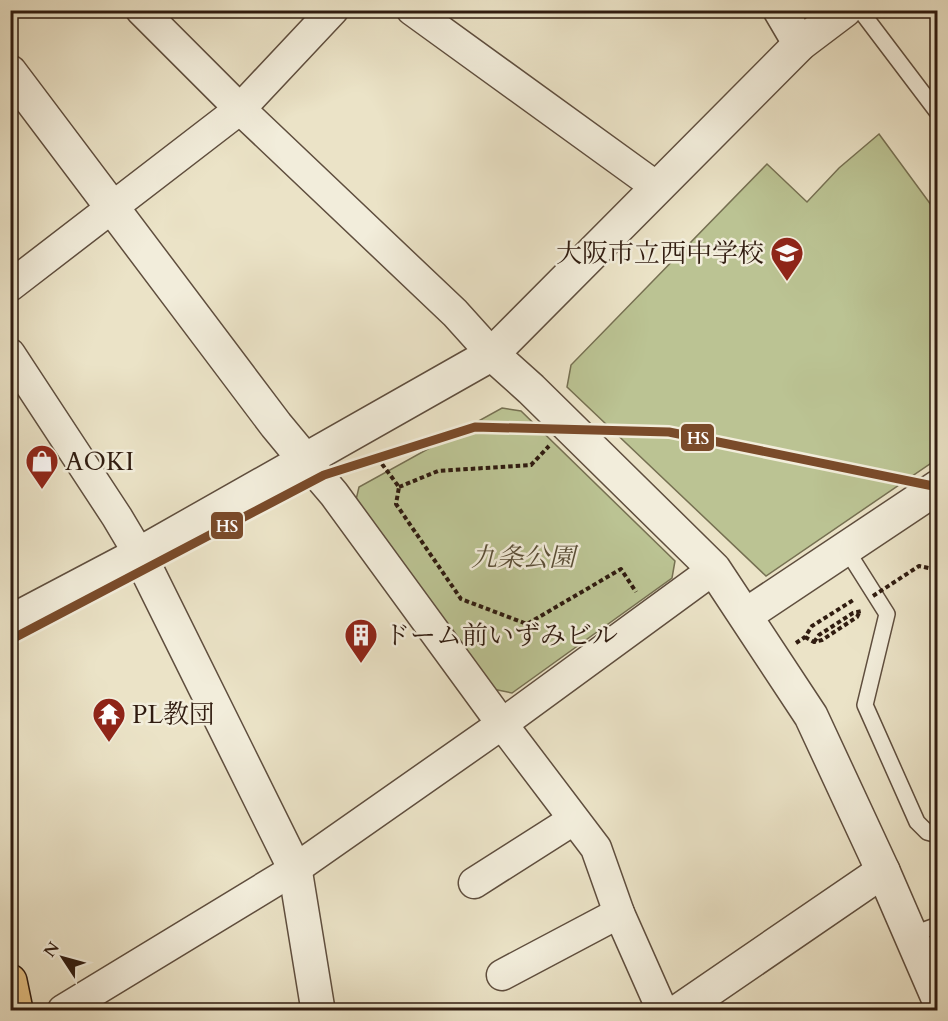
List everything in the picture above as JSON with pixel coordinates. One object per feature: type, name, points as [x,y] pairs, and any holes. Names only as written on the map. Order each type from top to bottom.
[{"type":"highway","points":[[10,981],[16,1011]]},
{"type":"street","points":[[141,10],[240,109],[455,313],[492,354],[531,389],[714,569],[811,716],[883,871],[924,930],[938,998]]},
{"type":"street","points":[[10,286],[240,109],[333,10]]},
{"type":"street","points":[[412,10],[658,188]]},
{"type":"street","points":[[780,10],[800,44]]},
{"type":"street","points":[[10,622],[139,554],[492,354],[800,44],[845,10]]},
{"type":"street","points":[[10,72],[269,416],[334,494],[573,820],[596,848],[619,913],[662,1011]]},
{"type":"street","points":[[10,354],[139,554],[295,869],[318,1011]]},
{"type":"street","points":[[746,615],[938,487]]},
{"type":"street","points":[[63,1011],[295,869],[502,724],[714,569]]},
{"type":"street","points":[[474,884],[573,820]]},
{"type":"street","points":[[680,1011],[883,871]]},
{"type":"street","points":[[502,975],[619,913]]},
{"type":"lane","points":[[860,10],[938,113]]},
{"type":"lane","points":[[846,549],[887,614],[865,705],[917,822],[927,832],[938,835]]},
{"type":"path","points":[[399,487],[438,471],[531,465],[555,440]]},
{"type":"path","points":[[382,464],[399,487],[396,504],[461,599],[527,624],[621,569],[651,616]]},
{"type":"path","points":[[873,596],[919,566],[938,570]]},
{"type":"path","points":[[814,642],[819,635],[853,613],[859,613],[857,617],[822,640],[814,642],[805,637],[813,626],[858,597]]},
{"type":"green space","name":"大阪市立西中学校","points":[[879,134],[937,213],[937,459],[766,576],[567,387],[571,365],[767,164],[807,202],[839,168]]},
{"type":"green space","name":"九条公園","points":[[502,408],[521,411],[675,561],[672,578],[512,693],[493,689],[355,504],[359,487]]},
{"type":"transit line","name":"HS","points":[[10,640],[324,475],[475,427],[669,432],[938,487]]},
{"type":"place","name":"大阪市立西中学校","points":[[787,282]]},
{"type":"place","name":"AOKI","points":[[42,490]]},
{"type":"place","name":"ドーム前いずみビル","points":[[361,664]]},
{"type":"place","name":"PL教団","points":[[109,743]]}]
